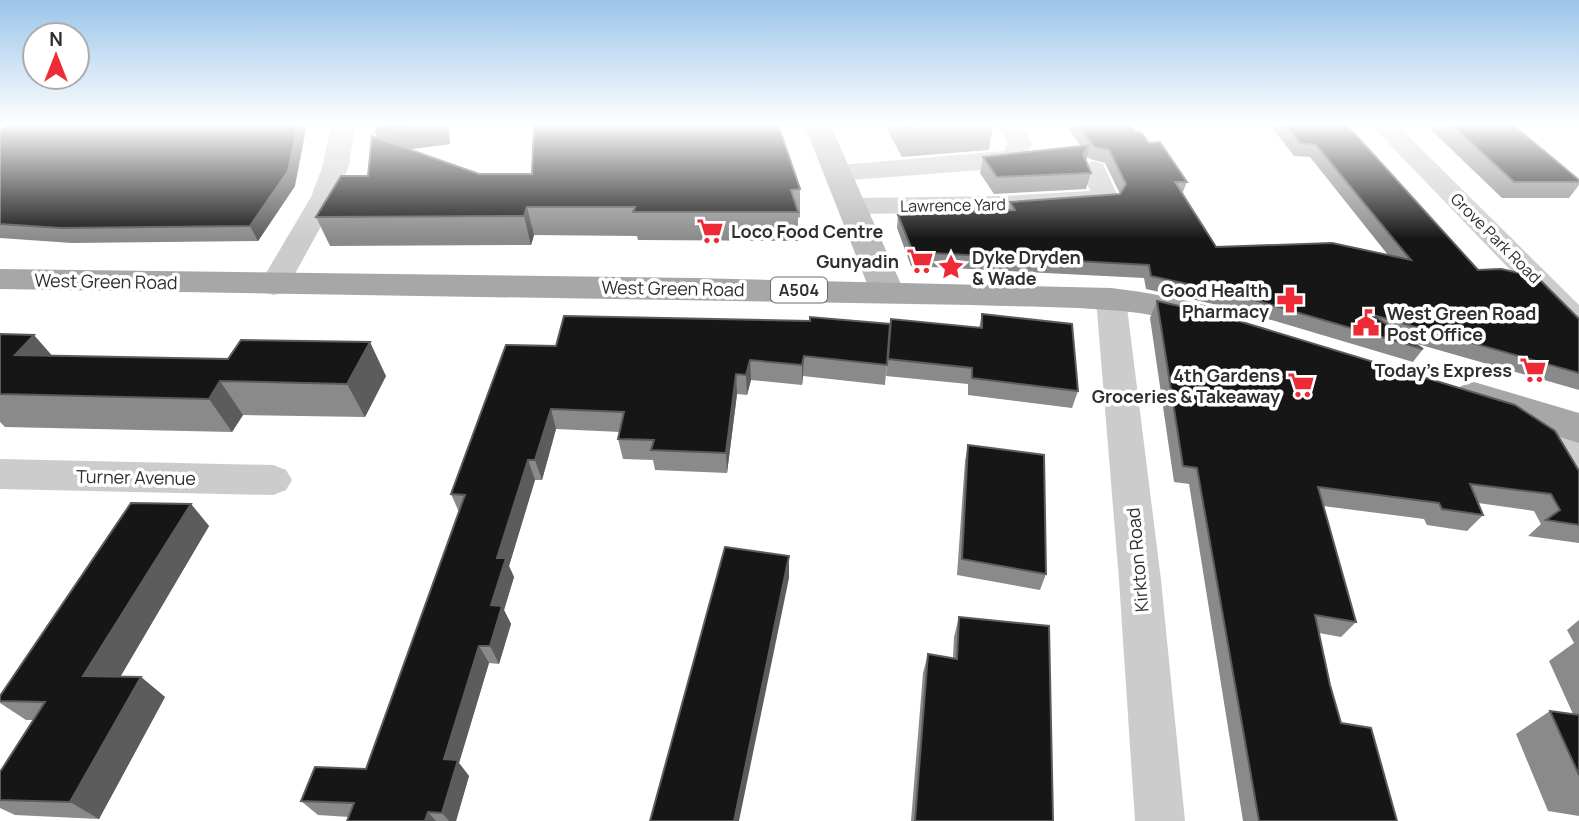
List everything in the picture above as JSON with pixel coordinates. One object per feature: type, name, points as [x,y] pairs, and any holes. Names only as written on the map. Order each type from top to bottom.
[{"type":"main road","name":"West Green Road","points":[[0,279],[274,285],[887,291],[1111,299],[1142,302],[1231,323]]},
{"type":"main road","points":[[1449,388],[1565,423]]},
{"type":"street","points":[[274,285],[324,197],[336,162]]},
{"type":"street","points":[[834,162],[887,291]]},
{"type":"street","points":[[839,173],[976,162]]},
{"type":"street","name":"Grove Park Road","points":[[1420,162],[1577,319]]},
{"type":"street","name":"Lawrence Yard","points":[[852,206],[1005,204],[1106,198],[1094,169]]},
{"type":"street","name":"Kirkton Road","points":[[1111,299],[1139,567],[1160,821]]},
{"type":"street","points":[[1565,423],[1579,466]]},
{"type":"street","name":"Turner Avenue","points":[[3,478],[273,480]]},
{"type":"building","points":[[0,162],[290,162],[288,171],[250,226],[61,228],[0,224]]},
{"type":"building","points":[[369,162],[446,162],[479,174],[532,174],[532,162],[791,162],[800,189],[791,190],[798,212],[633,212],[635,207],[527,207],[524,216],[316,217],[341,176],[368,176]]},
{"type":"building","points":[[987,162],[1087,162],[1091,173],[997,177]]},
{"type":"building","points":[[1115,162],[1174,162],[1187,182],[1175,182],[1216,247],[1332,243],[1411,260],[1330,162],[1381,162],[1478,270],[1501,269],[1537,277],[1579,319],[1579,373],[1373,315],[1423,349],[1237,295],[1151,276],[1149,265],[913,252],[898,215],[1015,210],[1010,202],[1120,194],[1126,184]]},
{"type":"building","points":[[1493,162],[1558,162],[1579,180],[1579,182],[1514,182]]},
{"type":"building","points":[[1157,301],[1219,315],[1515,405],[1555,431],[1579,471],[1579,525],[1546,520],[1560,510],[1551,494],[1470,484],[1483,515],[1442,509],[1439,503],[1318,487],[1356,622],[1315,615],[1330,685],[1341,723],[1371,728],[1397,821],[1259,821],[1197,468],[1183,466]]},
{"type":"building","points":[[982,314],[1072,324],[1078,391],[972,378],[972,368],[888,359],[891,319],[982,328]]},
{"type":"building","points":[[564,316],[810,321],[810,317],[890,324],[887,365],[804,356],[802,365],[750,360],[746,375],[736,374],[726,453],[651,450],[654,440],[618,439],[624,412],[551,409],[535,460],[528,460],[497,558],[506,558],[491,605],[502,606],[490,646],[479,646],[444,759],[458,760],[442,813],[428,812],[425,821],[347,821],[354,803],[301,801],[315,767],[366,769],[465,495],[451,494],[506,345],[556,346]]},
{"type":"building","points":[[0,334],[34,335],[15,355],[228,359],[241,340],[370,342],[347,384],[220,381],[209,399],[0,394]]},
{"type":"building","points":[[968,445],[1044,455],[1046,574],[962,559]]},
{"type":"building","points":[[131,503],[191,504],[83,676],[141,677],[70,802],[0,800],[0,772],[45,702],[0,701],[0,696]]},
{"type":"building","points":[[725,547],[789,556],[734,821],[650,821]]},
{"type":"building","points":[[959,617],[1049,626],[1053,821],[915,821],[928,654],[957,659]]},
{"type":"building","points":[[1550,711],[1579,715],[1579,775]]},
{"type":"place","name":"Loco Food Centre","points":[[710,231]]},
{"type":"place","name":"Gunyadin","points":[[920,261]]},
{"type":"place","name":"Dyke Dryden & Wade","points":[[951,267]]},
{"type":"place","name":"Good Health Pharmacy","points":[[1290,300]]},
{"type":"place","name":"West Green Road Post Office","points":[[1366,323]]},
{"type":"place","name":"Today's Express","points":[[1533,370]]},
{"type":"place","name":"4th Gardens Groceries & Takeaway","points":[[1301,385]]}]
